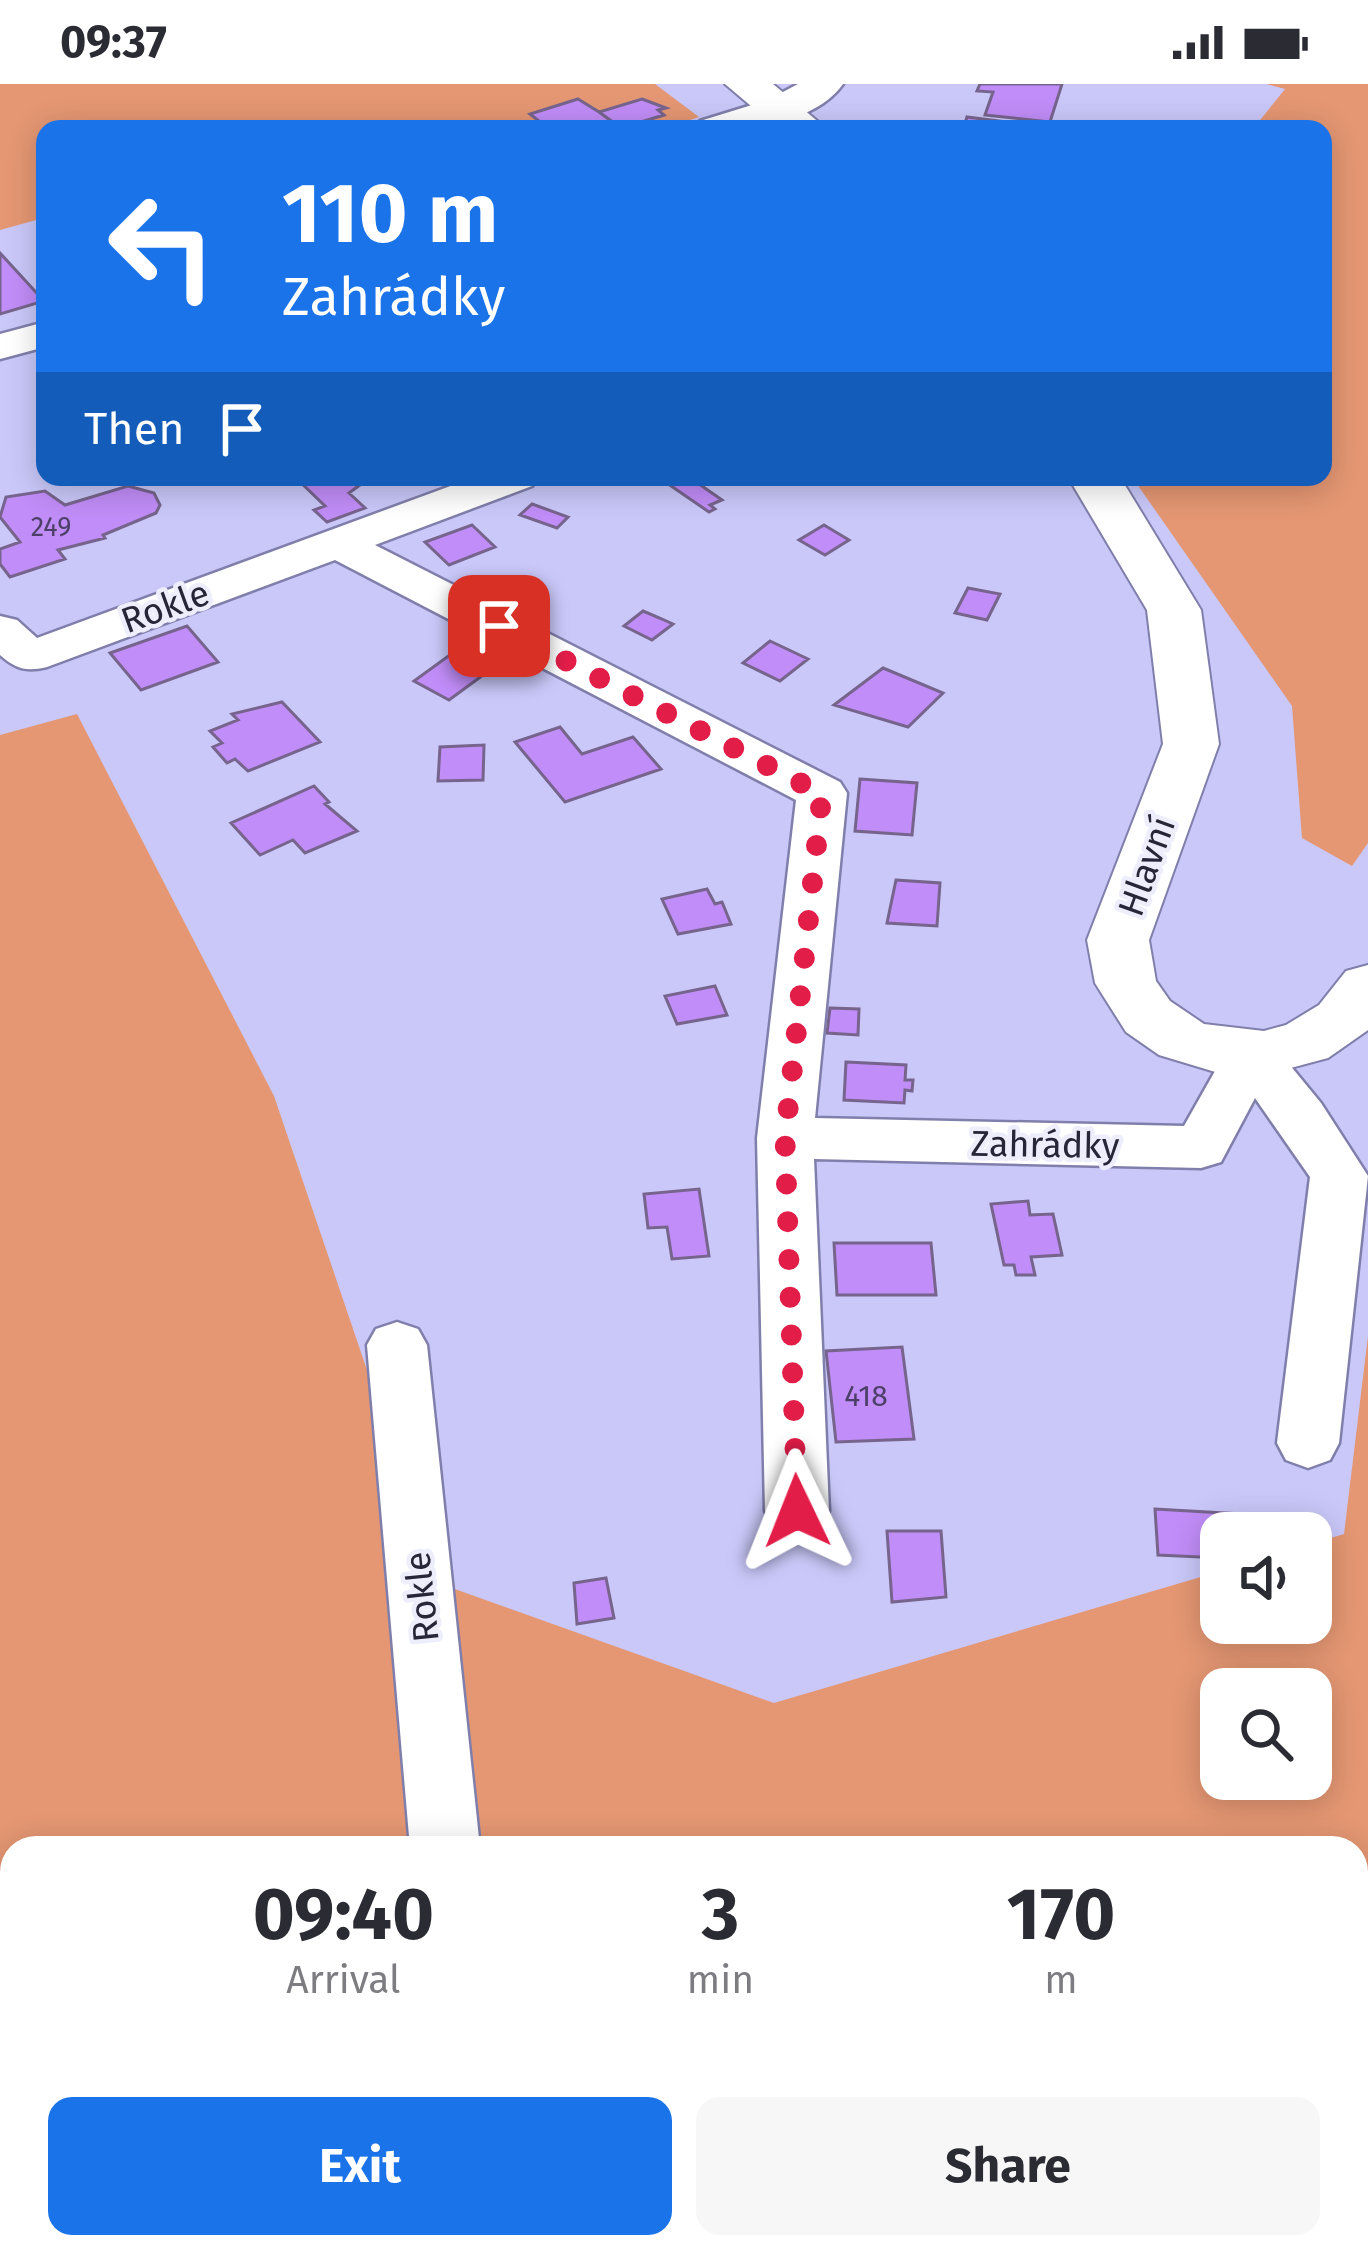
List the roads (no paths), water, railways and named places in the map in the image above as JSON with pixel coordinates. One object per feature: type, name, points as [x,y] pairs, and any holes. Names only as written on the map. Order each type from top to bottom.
[{"type":"street","points":[[739,120],[825,84]]},
{"type":"street","points":[[0,347],[36,337]]},
{"type":"street","points":[[337,542],[491,486]]},
{"type":"street","name":"Hlavní","points":[[1099,486],[1174,610],[1191,744],[1118,940],[1118,971],[1138,1007],[1174,1037],[1211,1051],[1251,1055],[1296,1051],[1327,1034],[1368,986]]},
{"type":"street","points":[[337,542],[822,794],[785,1138],[797,1511]]},
{"type":"street","name":"Rokle","points":[[0,631],[30,657],[337,542]]},
{"type":"street","points":[[1251,1055],[1301,1117],[1339,1176],[1308,1443]]},
{"type":"street","name":"Zahrádky","points":[[785,1138],[1201,1147],[1251,1055]]},
{"type":"street","name":"Rokle","points":[[397,1345],[444,1836]]}]
